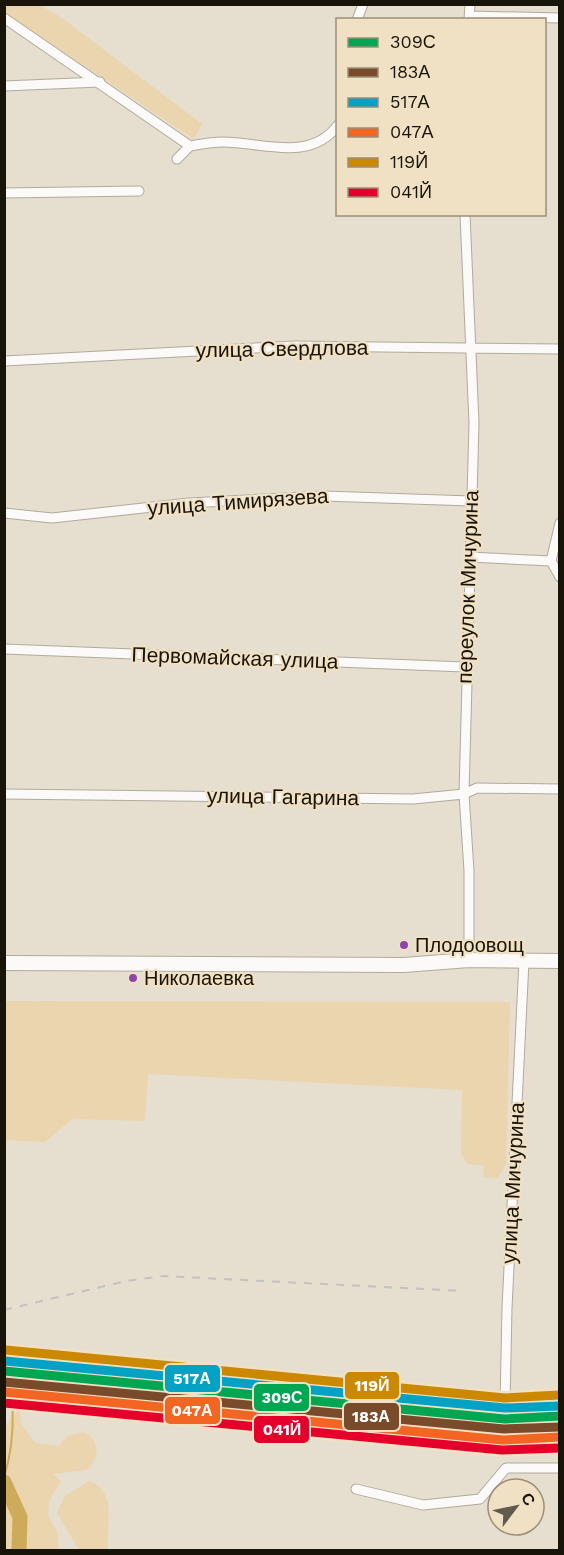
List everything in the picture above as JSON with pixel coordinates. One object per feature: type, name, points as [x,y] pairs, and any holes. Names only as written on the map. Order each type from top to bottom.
[{"type":"main road","points":[[4,963],[404,965],[469,960],[560,961]]},
{"type":"street","points":[[469,10],[560,18]]},
{"type":"street","points":[[4,18],[190,146]]},
{"type":"street","points":[[4,86],[100,82]]},
{"type":"street","points":[[177,159],[190,146],[224,142],[295,148],[312,145],[328,137],[336,127]]},
{"type":"street","points":[[4,193],[139,191]]},
{"type":"street","name":"переулок Мичурина","points":[[465,216],[474,423],[465,667],[464,794],[469,871],[469,960]]},
{"type":"street","name":"улица Свердлова","points":[[4,361],[294,346],[560,349]]},
{"type":"street","name":"улица Тимирязева","points":[[4,513],[52,518],[189,503],[324,495],[471,501]]},
{"type":"street","points":[[560,523],[551,561],[560,577]]},
{"type":"street","points":[[469,557],[551,561]]},
{"type":"street","name":"Первомайская улица","points":[[4,649],[465,667]]},
{"type":"street","name":"улица Гагарина","points":[[4,794],[413,799],[464,794],[477,788],[560,789]]},
{"type":"street","name":"улица Мичурина","points":[[505,1404],[507,1298],[525,961]]},
{"type":"street","points":[[356,1489],[423,1505],[480,1499],[506,1468],[560,1468]]},
{"type":"shaded area","points":[[4,5],[40,5],[62,18],[202,124],[194,139],[5,13]]},
{"type":"shaded area","points":[[5,1001],[510,1002],[506,1164],[498,1178],[483,1177],[484,1165],[467,1164],[461,1153],[462,1090],[148,1074],[145,1121],[72,1119],[45,1142],[5,1140]]},
{"type":"shaded area","points":[[19,1407],[22,1425],[35,1443],[59,1446],[67,1436],[84,1432],[93,1439],[95,1444],[95,1460],[87,1470],[53,1474],[61,1481],[49,1501],[48,1516],[57,1532],[59,1550],[5,1550],[5,1426]]},
{"type":"shaded area","points":[[89,1481],[98,1486],[107,1501],[108,1550],[79,1550],[57,1513],[64,1497]]},
{"type":"waterway","points":[[4,1345],[13,1411],[11,1444],[4,1477]]},
{"type":"waterway","points":[[4,1482],[20,1517],[19,1550]]},
{"type":"railway","points":[[4,1310],[126,1281],[163,1276],[464,1291]]},
{"type":"transit line","name":"119Й","points":[[6,1350],[505,1398],[559,1395]]},
{"type":"transit line","name":"517А","points":[[5,1361],[505,1408],[559,1406]]},
{"type":"transit line","name":"309С","points":[[4,1371],[505,1419],[560,1416]]},
{"type":"transit line","name":"183А","points":[[4,1382],[504,1429],[560,1427]]},
{"type":"transit line","name":"047А","points":[[4,1392],[503,1440],[560,1437]]},
{"type":"transit line","name":"041Й","points":[[4,1403],[502,1450],[560,1448]]},
{"type":"place","name":"Плодоовощ","points":[[404,945]]},
{"type":"place","name":"Николаевка","points":[[133,978]]}]
